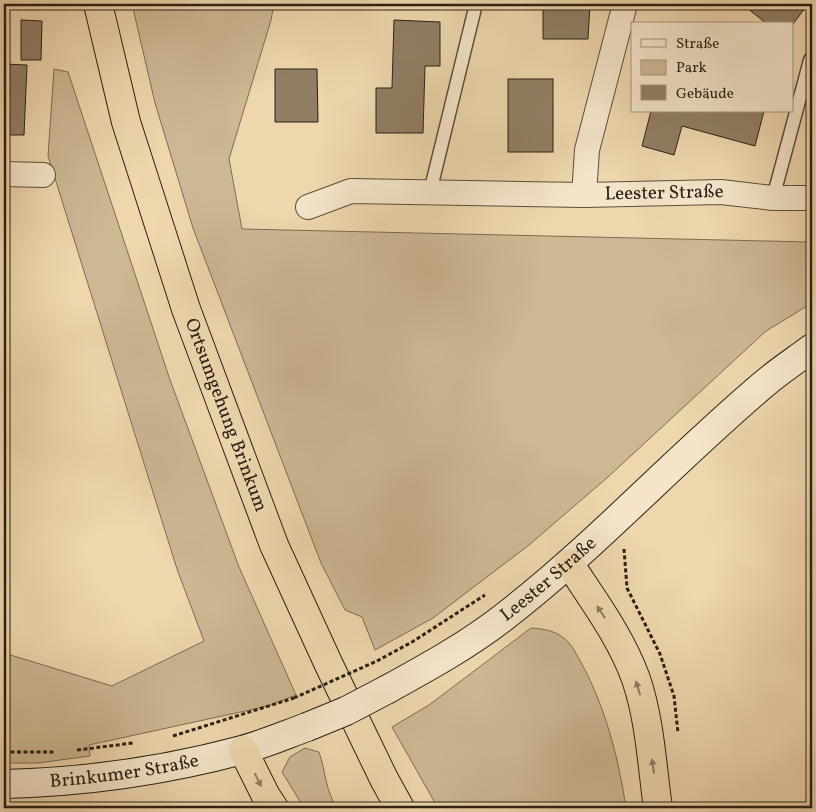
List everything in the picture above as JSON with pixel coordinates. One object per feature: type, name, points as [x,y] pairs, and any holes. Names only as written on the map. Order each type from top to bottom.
[{"type":"highway","name":"Ortsumgehung Brinkum","points":[[98,4],[126,122],[186,309],[274,545],[337,683],[400,808]]},
{"type":"highway","points":[[569,562],[608,623],[635,678],[647,724],[658,808]]},
{"type":"highway","points":[[243,750],[274,808]]},
{"type":"street","points":[[584,195],[586,150],[625,4]]},
{"type":"street","points":[[4,174],[43,175]]},
{"type":"street","name":"Leester Straße","points":[[308,207],[351,191],[584,195],[721,192],[773,198],[812,198]]},
{"type":"street","name":"Leester Straße","points":[[243,750],[346,711],[479,636],[569,562],[765,383],[812,348]]},
{"type":"street","name":"Brinkumer Straße","points":[[4,784],[122,776],[243,750]]},
{"type":"lane","points":[[430,192],[476,4]]},
{"type":"lane","points":[[773,198],[812,57]]},
{"type":"path","points":[[164,739],[294,698],[376,661],[412,642],[487,594]]},
{"type":"path","points":[[70,751],[136,743]]},
{"type":"path","points":[[4,752],[61,752]]},
{"type":"green space","points":[[132,4],[274,4],[271,20],[229,159],[242,229],[810,242],[812,248],[812,303],[766,331],[608,477],[529,545],[433,618],[375,650],[362,617],[345,610],[321,563],[193,228],[155,103]]},
{"type":"green space","points":[[54,69],[68,72],[169,377],[239,567],[296,695],[268,706],[89,745],[90,756],[38,763],[4,763],[4,653],[112,686],[204,641],[177,569],[48,156]]},
{"type":"green space","points":[[531,628],[551,631],[565,639],[573,649],[588,676],[603,712],[615,751],[626,808],[438,808],[392,727],[429,705]]},
{"type":"green space","points":[[305,748],[319,752],[328,788],[337,808],[304,808],[282,772],[290,757]]},
{"type":"building","points":[[543,4],[590,4],[588,39],[543,39]]},
{"type":"building","points":[[742,4],[808,4],[794,23],[764,22]]},
{"type":"building","points":[[21,20],[42,21],[41,60],[21,60]]},
{"type":"building","points":[[394,20],[440,22],[440,66],[425,66],[423,133],[376,133],[376,88],[392,88]]},
{"type":"building","points":[[4,64],[27,65],[24,135],[4,135]]},
{"type":"building","points":[[275,69],[317,69],[318,122],[275,122]]},
{"type":"building","points":[[508,79],[553,79],[553,152],[508,152]]},
{"type":"building","points":[[651,112],[764,112],[755,146],[682,126],[674,155],[642,146]]}]
